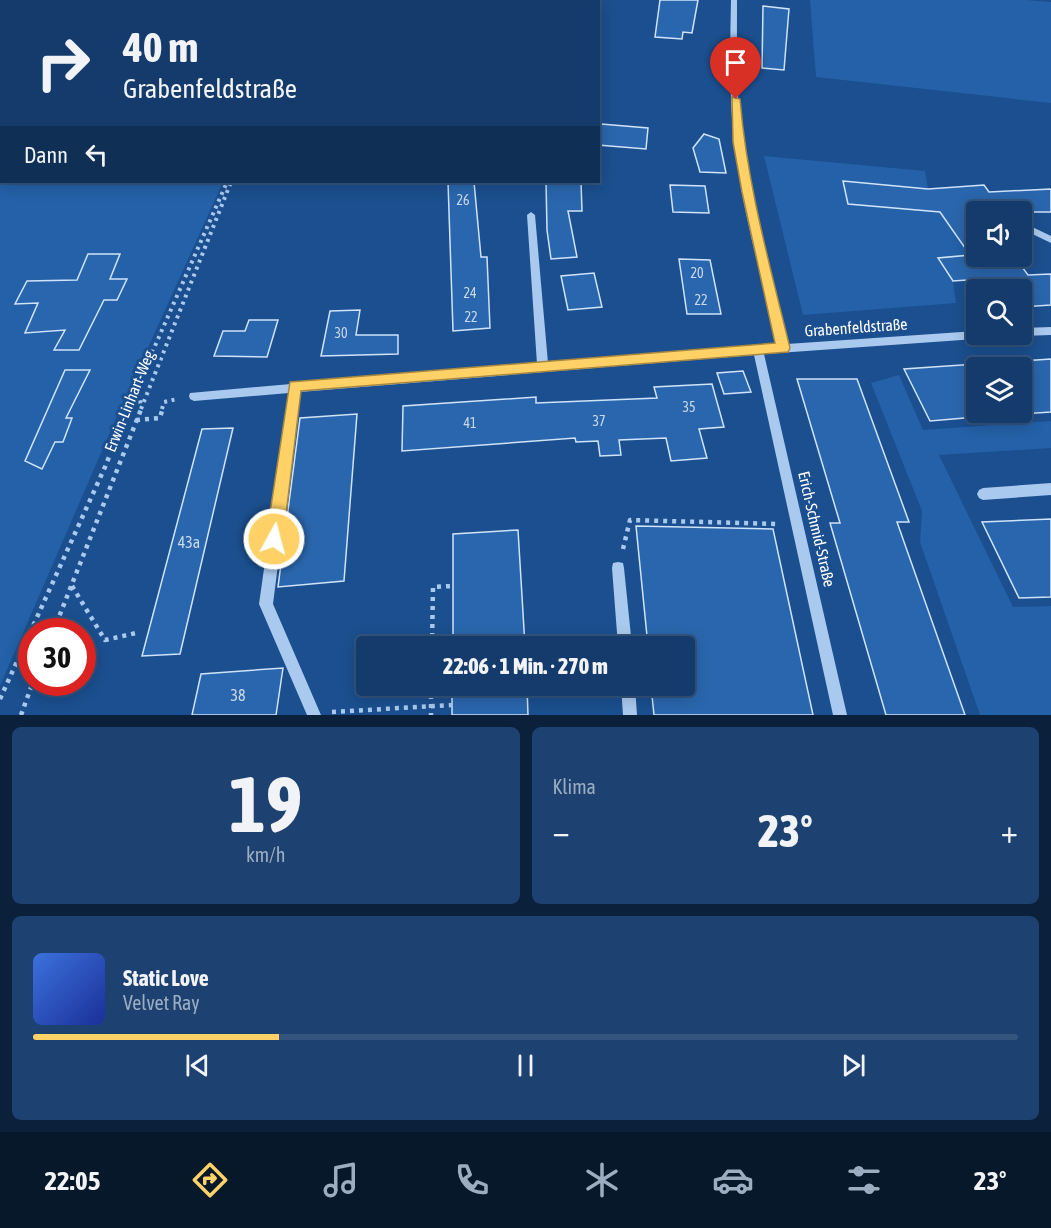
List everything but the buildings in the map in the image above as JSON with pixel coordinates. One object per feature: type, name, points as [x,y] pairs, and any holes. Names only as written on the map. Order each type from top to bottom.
[{"type":"street","points":[[734,0],[734,78],[738,142],[747,192],[783,348]]},
{"type":"street","points":[[531,215],[543,368]]},
{"type":"street","points":[[1032,230],[1051,240]]},
{"type":"street","points":[[1032,332],[1051,331]]},
{"type":"street","name":"Grabenfeldstraße","points":[[194,396],[295,386],[966,336]]},
{"type":"street","name":"Erich-Schmid-Straße","points":[[758,350],[840,715]]},
{"type":"street","points":[[295,386],[266,604],[314,714]]},
{"type":"street","points":[[983,494],[1051,489]]},
{"type":"street","points":[[618,568],[624,636]]},
{"type":"street","points":[[629,696],[630,715]]},
{"type":"path","points":[[0,699],[105,467],[137,387],[226,183]]},
{"type":"path","name":"Erwin-Linhart-Weg","points":[[58,618],[231,183]]},
{"type":"path","points":[[137,387],[141,407]]},
{"type":"path","points":[[136,420],[160,418],[164,402],[194,396]]},
{"type":"path","points":[[618,568],[630,520],[766,524]]},
{"type":"path","points":[[71,585],[105,640],[136,633]]},
{"type":"path","points":[[432,636],[433,587],[453,586]]},
{"type":"path","points":[[21,715],[28,696]]},
{"type":"path","points":[[431,696],[431,715]]},
{"type":"path","points":[[314,714],[452,705]]},
{"type":"shaded area","points":[[810,0],[1027,0],[1051,2],[1051,103],[816,77]]},
{"type":"shaded area","points":[[764,156],[925,171],[928,189],[843,181],[848,204],[940,212],[966,249],[966,256],[938,259],[953,281],[956,303],[803,315]]},
{"type":"shaded area","points":[[0,183],[223,183],[117,416],[29,618],[18,618],[18,644],[0,686]]},
{"type":"shaded area","points":[[899,375],[923,430],[1051,421],[1051,448],[939,455],[1013,607],[1051,606],[1051,715],[980,715],[920,542],[922,511],[871,383]]},
{"type":"route","points":[[274,539],[295,386],[783,348],[747,192],[738,142],[736,99]]}]
